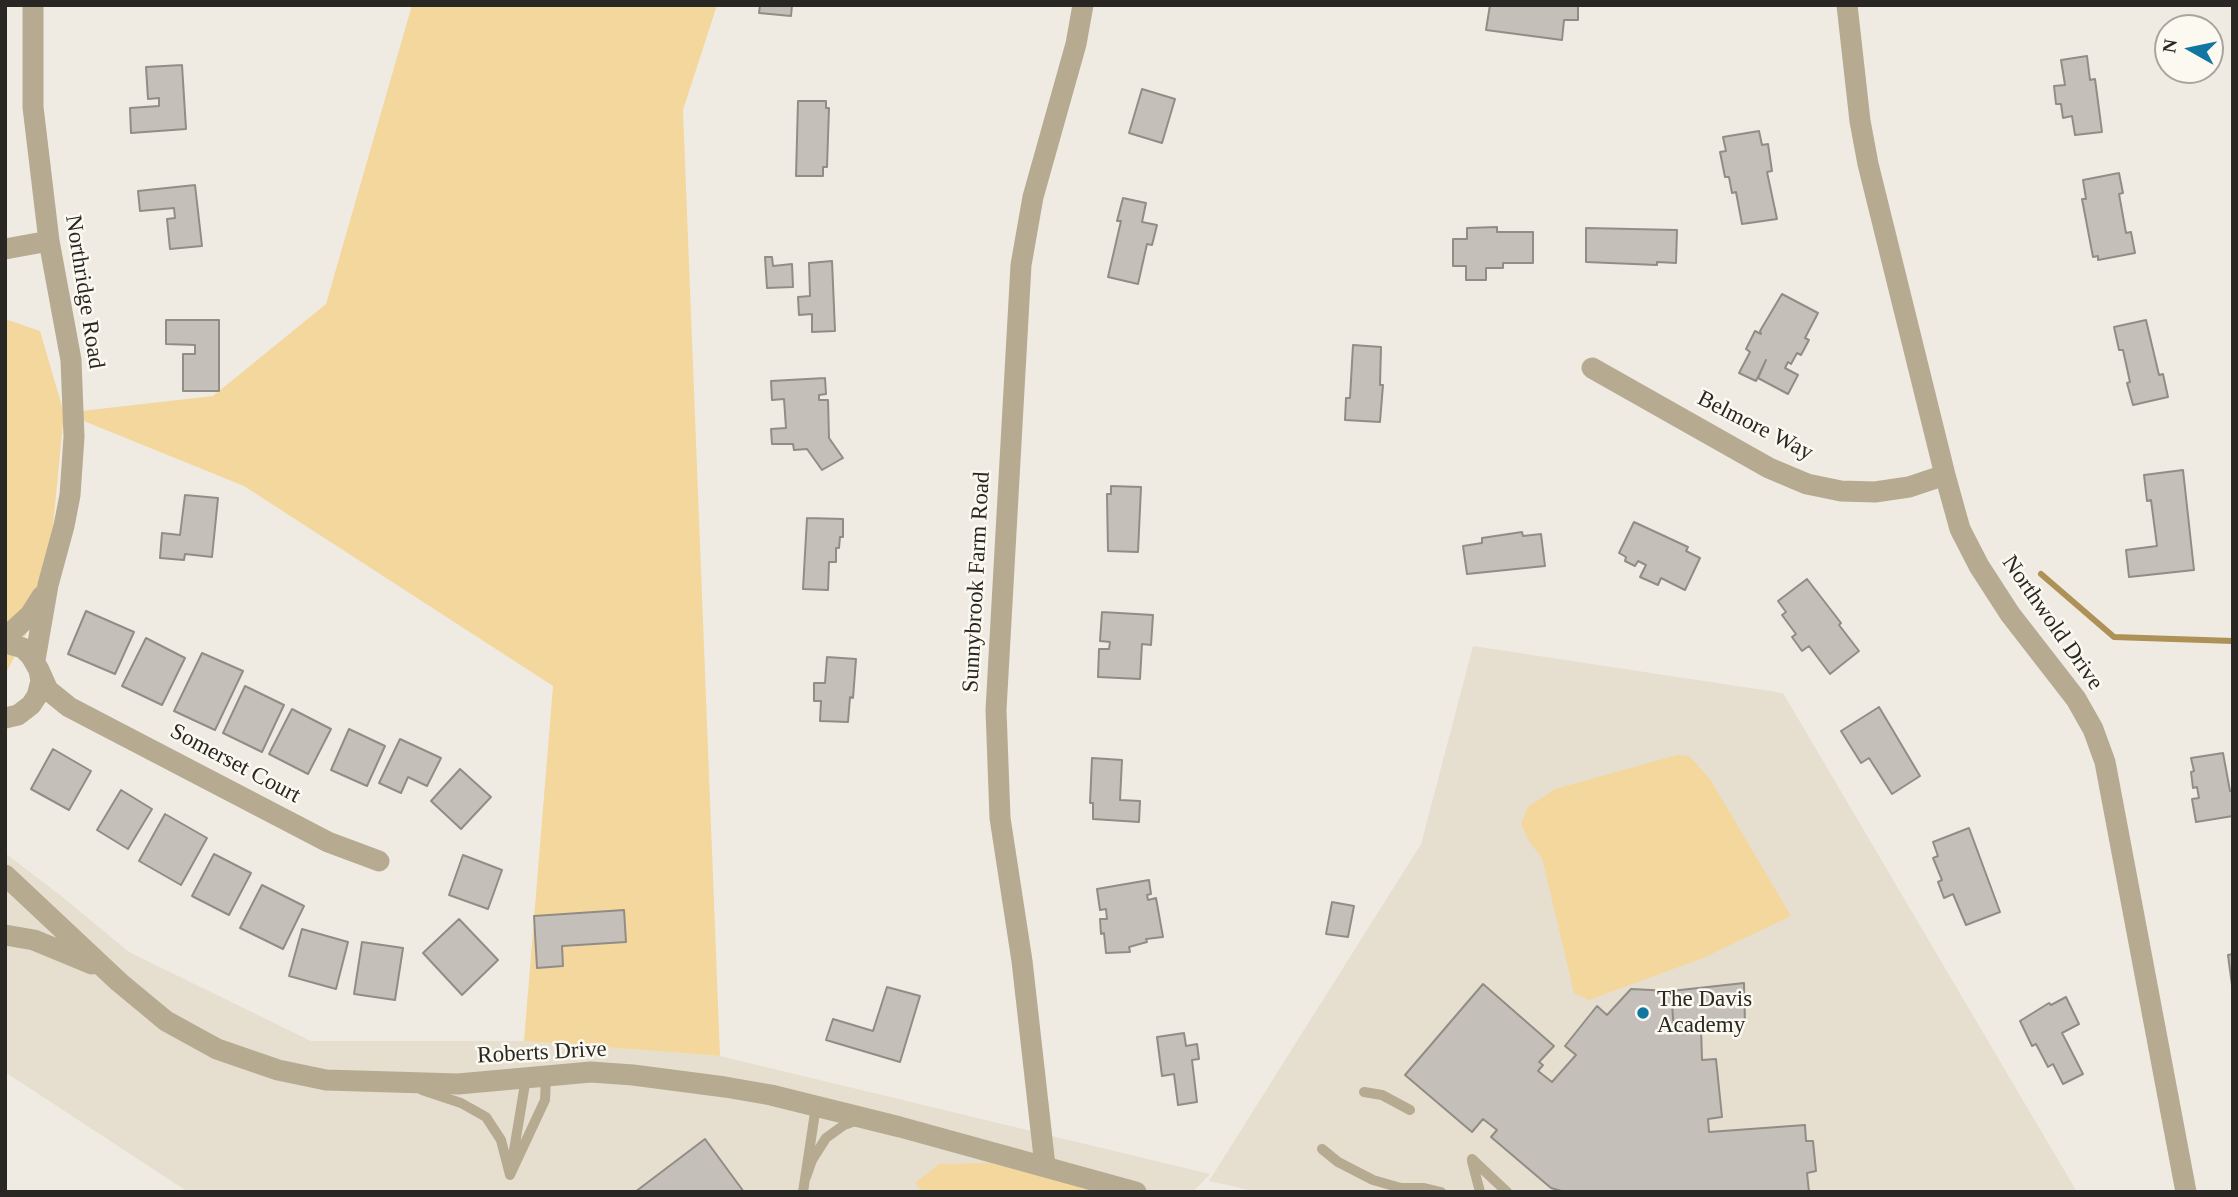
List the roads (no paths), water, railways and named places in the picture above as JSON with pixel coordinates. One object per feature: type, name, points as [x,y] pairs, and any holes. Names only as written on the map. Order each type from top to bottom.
[{"type":"street","name":"Northridge Road","points":[[5,736],[17,714],[39,692],[37,665],[48,585],[65,526],[74,437],[71,360],[48,242],[33,107],[33,5]]},
{"type":"street","name":"Sunnybrook Farm Road","points":[[1045,1166],[1022,961],[1000,818],[996,710],[1021,265],[1033,197],[1076,44],[1083,5]]},
{"type":"street","name":"Northwold Drive","points":[[1847,5],[1860,121],[1868,164],[1960,528],[1979,566],[2010,614],[2076,699],[2093,729],[2105,762],[2186,1192]]},
{"type":"street","points":[[5,249],[48,242]]},
{"type":"street","name":"Belmore Way","points":[[1592,368],[1769,468],[1807,484],[1841,491],[1875,492],[1909,487],[1945,475]]},
{"type":"street","name":"Northridge Road","points":[[37,665],[23,648],[5,641],[30,615],[48,585]]},
{"type":"street","name":"Somerset Court","points":[[37,665],[48,690],[69,707],[328,842],[379,860]]},
{"type":"street","points":[[17,714],[69,707]]},
{"type":"street","name":"Roberts Drive","points":[[5,875],[151,1010],[200,1041],[237,1057],[278,1070],[326,1080],[458,1084],[591,1072],[634,1075],[771,1095],[867,1118],[1136,1192]]},
{"type":"street","points":[[5,935],[34,940],[109,972]]},
{"type":"lane","points":[[510,1175],[545,1100],[536,1077]]},
{"type":"lane","points":[[510,1175],[536,1077]]},
{"type":"lane","points":[[401,1082],[461,1102],[486,1117],[501,1140],[510,1175]]},
{"type":"lane","points":[[1364,1092],[1382,1095],[1410,1111]]},
{"type":"lane","points":[[803,1192],[817,1106]]},
{"type":"lane","points":[[806,1177],[812,1160],[826,1138],[844,1125],[867,1118]]},
{"type":"lane","points":[[1322,1149],[1338,1162],[1373,1180],[1401,1188],[1424,1188],[1440,1192]]},
{"type":"lane","points":[[1480,1192],[1472,1159],[1507,1192]]},
{"type":"waterway","points":[[2041,574],[2114,637],[2233,641]]},
{"type":"place","name":"The Davis Academy","points":[[1643,1013]]}]
